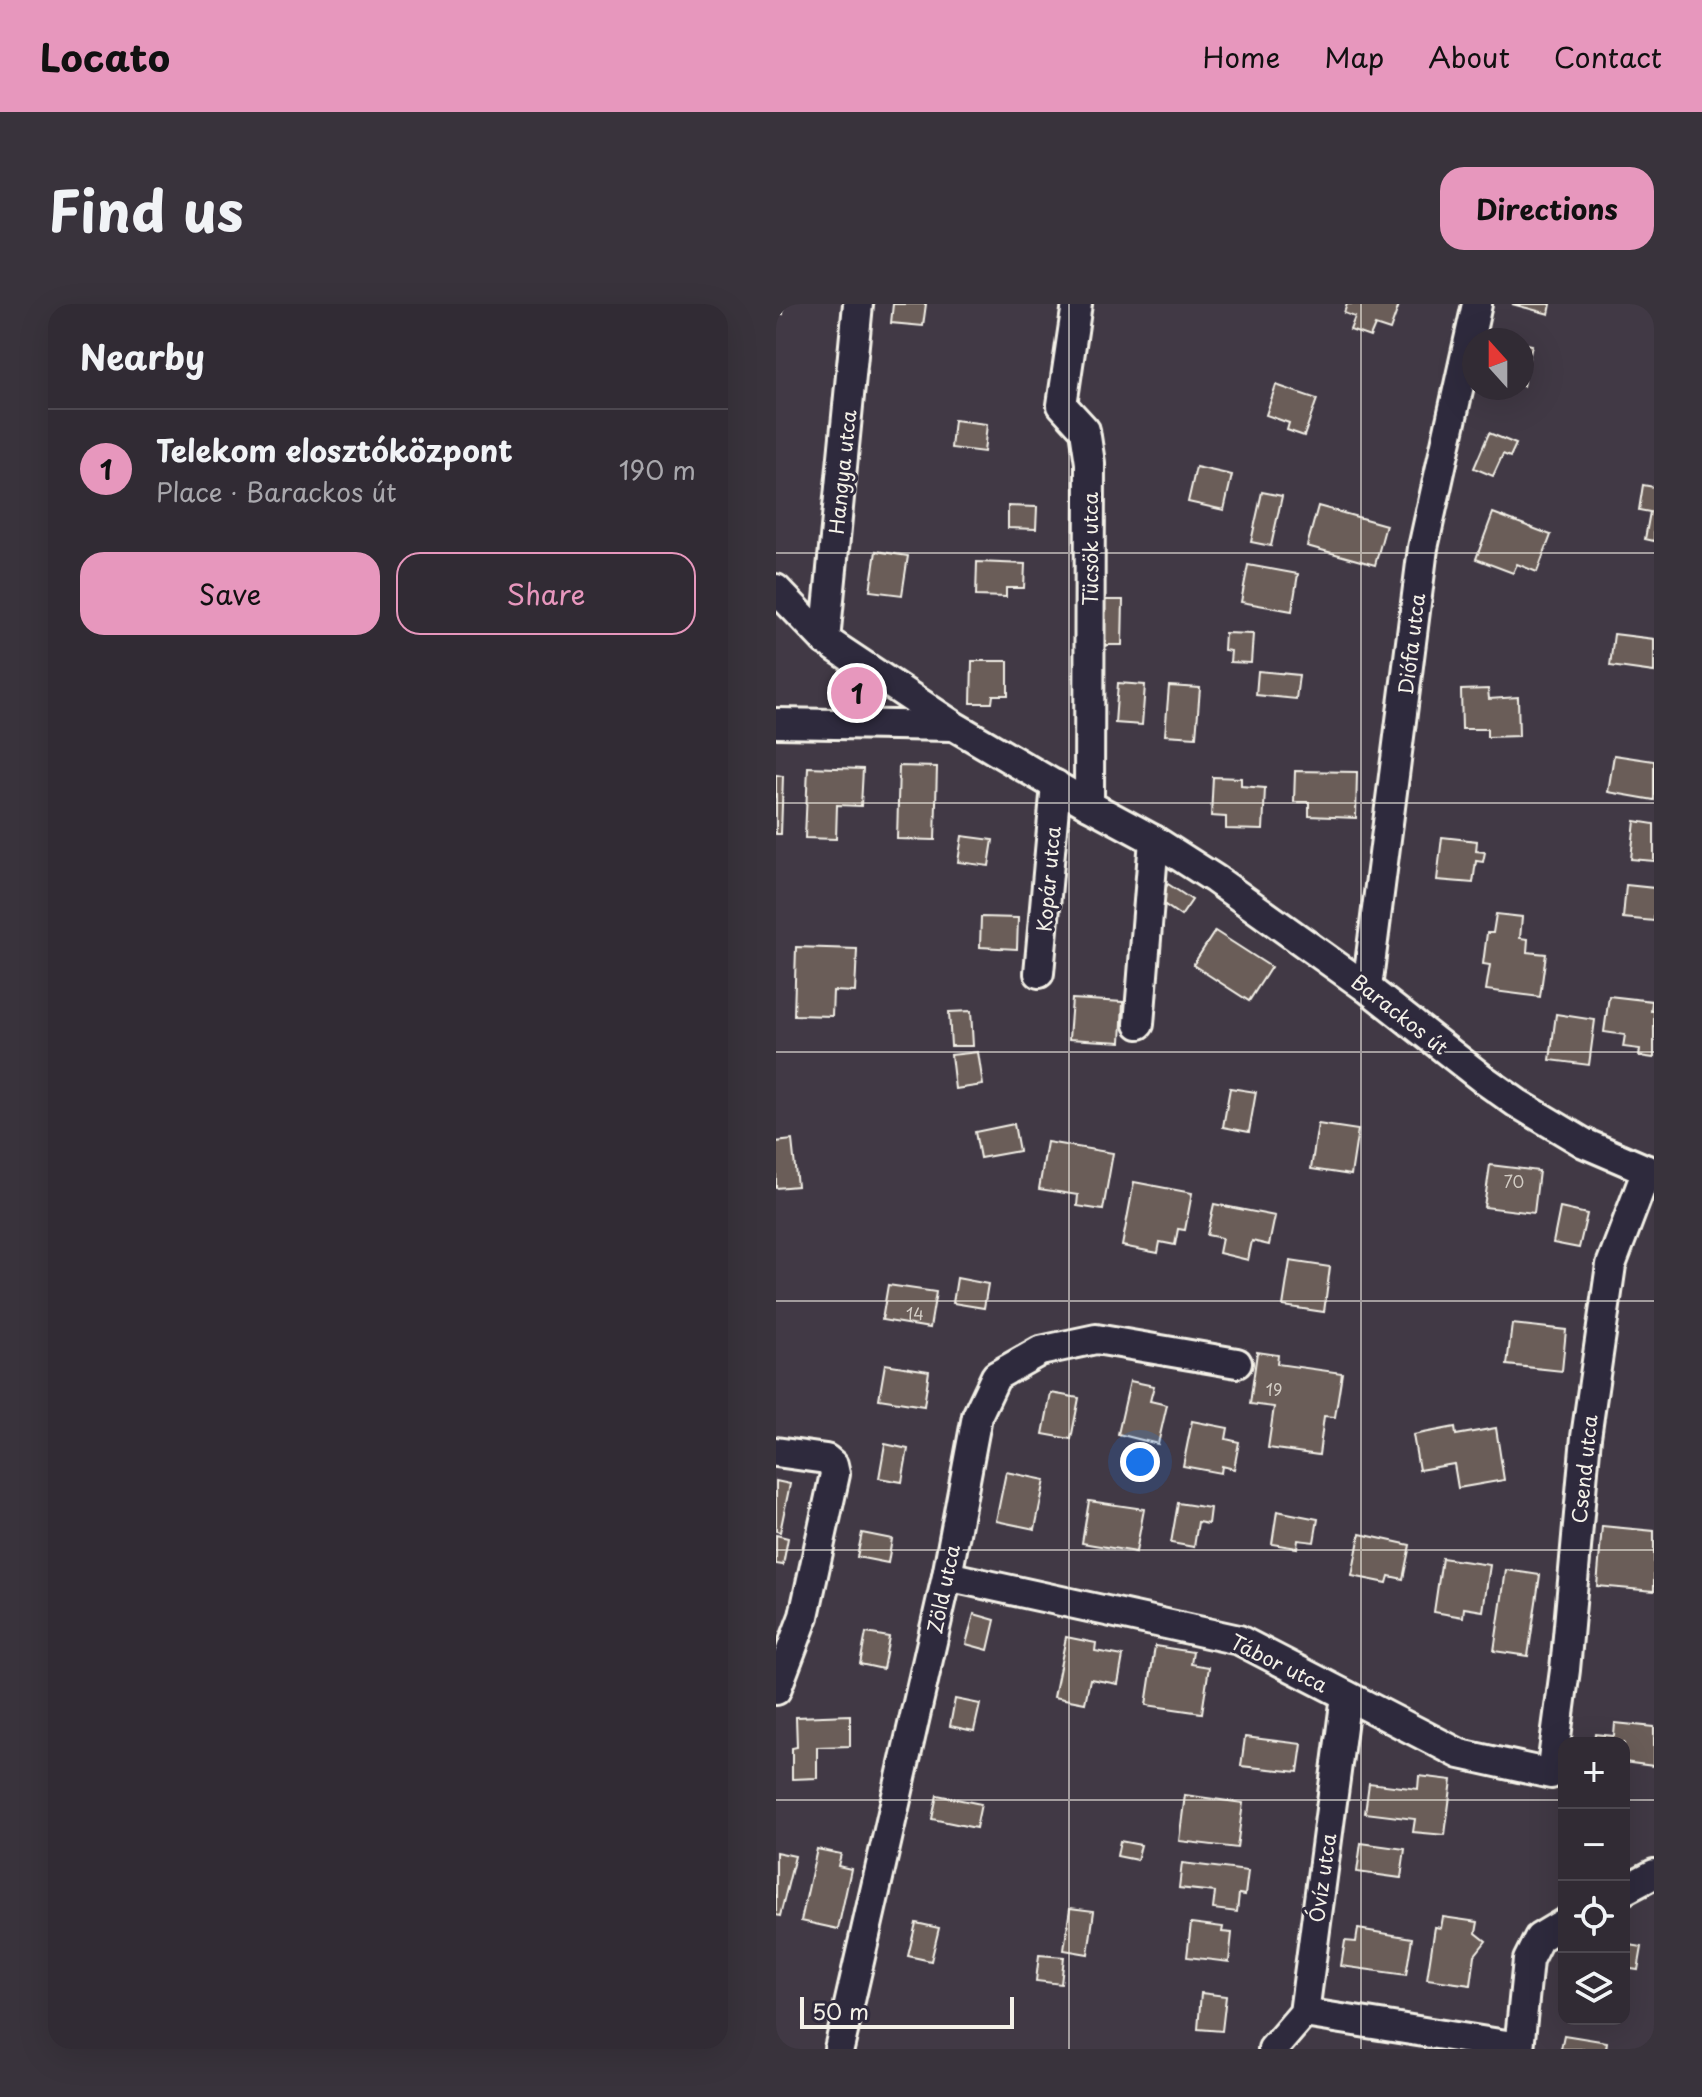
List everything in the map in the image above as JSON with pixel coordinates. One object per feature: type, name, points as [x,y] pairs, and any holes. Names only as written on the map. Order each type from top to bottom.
[{"type":"street","name":"Hangya utca","points":[[825,640],[858,304]]},
{"type":"street","name":"Tücsök utca","points":[[1077,304],[1062,405],[1085,430],[1090,463],[1089,805]]},
{"type":"street","name":"Diófa utca","points":[[1367,988],[1423,548],[1477,304]]},
{"type":"street","name":"Barackos út","points":[[776,589],[825,640],[954,726],[1154,840],[1215,879],[1367,988],[1517,1103],[1584,1143],[1650,1172]]},
{"type":"street","points":[[776,723],[954,726]]},
{"type":"street","name":"Kopár utca","points":[[1039,973],[1056,785]]},
{"type":"street","points":[[1139,1024],[1154,840]]},
{"type":"street","name":"Csend utca","points":[[1551,1774],[1565,1670],[1586,1437],[1611,1265],[1650,1172]]},
{"type":"street","name":"Zöld utca","points":[[839,2049],[947,1576],[977,1416],[996,1376],[1040,1351],[1096,1339],[1237,1363]]},
{"type":"street","points":[[776,1452],[826,1459],[833,1465],[835,1474],[804,1616],[776,1690]]},
{"type":"street","name":"Tábor utca","points":[[947,1576],[1239,1640],[1460,1754],[1551,1774]]},
{"type":"street","name":"Óvíz utca","points":[[1304,2013],[1346,1696]]},
{"type":"street","points":[[1630,1887],[1654,1874]]},
{"type":"street","points":[[1273,2049],[1304,2013],[1519,2048],[1528,1960],[1539,1938],[1558,1927]]},
{"type":"building","points":[[776,304],[784,304],[783,314],[776,313]]},
{"type":"building","points":[[893,304],[926,304],[923,326],[891,323]]},
{"type":"building","points":[[1347,304],[1399,305],[1390,330],[1375,325],[1370,337],[1350,330],[1355,317],[1344,313]]},
{"type":"building","points":[[1512,304],[1551,304],[1549,314]]},
{"type":"building","points":[[1276,385],[1317,399],[1304,436],[1287,430],[1289,423],[1266,415]]},
{"type":"building","points":[[954,420],[987,424],[984,452],[951,448]]},
{"type":"building","points":[[1489,433],[1516,444],[1510,457],[1503,454],[1493,476],[1474,468]]},
{"type":"building","points":[[1196,467],[1232,475],[1224,510],[1188,502]]},
{"type":"building","points":[[1643,485],[1654,487],[1654,541],[1645,539],[1650,512],[1639,510]]},
{"type":"building","points":[[1262,492],[1282,496],[1271,546],[1251,542]]},
{"type":"building","points":[[1008,506],[1037,507],[1036,529],[1008,528]]},
{"type":"building","points":[[1318,506],[1386,525],[1375,565],[1307,546]]},
{"type":"building","points":[[1493,513],[1551,535],[1537,572],[1517,564],[1513,573],[1476,559]]},
{"type":"building","points":[[876,551],[908,556],[902,595],[870,591]]},
{"type":"building","points":[[977,562],[1025,564],[1024,588],[1006,588],[1006,597],[976,596]]},
{"type":"building","points":[[1248,565],[1298,574],[1292,611],[1241,602]]},
{"type":"building","points":[[1099,600],[1123,600],[1122,645],[1099,645]]},
{"type":"building","points":[[1225,633],[1253,634],[1251,663],[1230,662],[1231,651],[1224,650]]},
{"type":"building","points":[[1614,634],[1654,639],[1654,672],[1610,666]]},
{"type":"building","points":[[972,661],[1008,661],[1008,695],[993,695],[992,703],[971,703]]},
{"type":"building","points":[[1258,671],[1299,675],[1296,699],[1256,695]]},
{"type":"building","points":[[840,680],[873,688],[879,699],[877,712],[836,702]]},
{"type":"building","points":[[1118,683],[1145,685],[1142,725],[1115,723]]},
{"type":"building","points":[[1169,686],[1200,688],[1196,737],[1165,735]]},
{"type":"building","points":[[1488,689],[1489,699],[1518,697],[1519,736],[1487,737],[1487,729],[1462,729],[1461,690]]},
{"type":"building","points":[[1614,755],[1654,761],[1654,800],[1608,792]]},
{"type":"building","points":[[899,766],[937,767],[935,840],[897,839]]},
{"type":"building","points":[[808,767],[863,769],[861,806],[837,805],[836,839],[805,838]]},
{"type":"building","points":[[1295,771],[1357,772],[1356,818],[1309,816],[1309,802],[1294,802]]},
{"type":"building","points":[[776,775],[783,776],[781,834],[776,834]]},
{"type":"building","points":[[1213,777],[1241,778],[1241,786],[1265,788],[1263,830],[1226,829],[1226,817],[1211,816]]},
{"type":"building","points":[[1635,821],[1654,824],[1654,861],[1631,859]]},
{"type":"building","points":[[962,836],[993,840],[989,866],[958,862]]},
{"type":"building","points":[[1442,837],[1477,841],[1476,851],[1485,852],[1483,862],[1476,861],[1473,883],[1437,880]]},
{"type":"building","points":[[1168,884],[1192,900],[1181,916],[1158,900]]},
{"type":"building","points":[[1626,885],[1654,888],[1654,921],[1623,918]]},
{"type":"building","points":[[1496,914],[1522,917],[1520,938],[1528,939],[1527,952],[1546,954],[1540,997],[1486,990],[1490,965],[1483,964],[1487,933],[1493,933]]},
{"type":"building","points":[[981,917],[1018,918],[1017,949],[980,947]]},
{"type":"building","points":[[1215,931],[1271,967],[1249,1001],[1193,965]]},
{"type":"building","points":[[796,947],[857,949],[855,992],[833,991],[832,1016],[794,1015]]},
{"type":"building","points":[[1609,996],[1652,1001],[1654,1058],[1639,1056],[1640,1049],[1623,1047],[1625,1035],[1604,1032]]},
{"type":"building","points":[[1072,999],[1123,1002],[1121,1042],[1069,1039]]},
{"type":"building","points":[[971,1011],[973,1046],[951,1046],[949,1012]]},
{"type":"building","points":[[1556,1014],[1595,1020],[1589,1065],[1550,1060]]},
{"type":"building","points":[[978,1052],[983,1085],[955,1089],[951,1055]]},
{"type":"building","points":[[1230,1088],[1256,1092],[1249,1132],[1223,1127]]},
{"type":"building","points":[[1014,1124],[1019,1151],[980,1158],[975,1132]]},
{"type":"building","points":[[1318,1124],[1358,1130],[1351,1175],[1311,1169]]},
{"type":"building","points":[[792,1140],[797,1186],[776,1188],[776,1142]]},
{"type":"building","points":[[1047,1142],[1113,1153],[1103,1210],[1077,1206],[1078,1195],[1039,1189]]},
{"type":"building","points":[[1490,1165],[1539,1171],[1534,1213],[1484,1207]]},
{"type":"building","points":[[1134,1182],[1192,1193],[1185,1230],[1178,1229],[1175,1245],[1160,1242],[1158,1253],[1122,1246]]},
{"type":"building","points":[[1214,1204],[1275,1216],[1269,1245],[1252,1241],[1248,1260],[1219,1253],[1222,1238],[1207,1235]]},
{"type":"building","points":[[1560,1208],[1587,1214],[1579,1248],[1553,1243]]},
{"type":"building","points":[[1290,1261],[1330,1267],[1324,1312],[1283,1306]]},
{"type":"building","points":[[957,1278],[988,1284],[984,1308],[953,1303]]},
{"type":"building","points":[[888,1285],[936,1292],[930,1328],[882,1320]]},
{"type":"building","points":[[1512,1324],[1566,1330],[1562,1371],[1507,1365]]},
{"type":"building","points":[[1257,1352],[1278,1355],[1277,1364],[1342,1373],[1335,1417],[1324,1416],[1319,1455],[1268,1448],[1274,1407],[1250,1404]]},
{"type":"building","points":[[885,1364],[929,1371],[924,1406],[879,1399]]},
{"type":"building","points":[[1130,1381],[1154,1386],[1150,1401],[1167,1405],[1158,1444],[1118,1434]]},
{"type":"building","points":[[1051,1393],[1079,1398],[1071,1439],[1043,1434]]},
{"type":"building","points":[[1192,1421],[1228,1428],[1226,1439],[1239,1442],[1234,1469],[1222,1466],[1221,1473],[1183,1466]]},
{"type":"building","points":[[1455,1427],[1456,1435],[1496,1428],[1504,1480],[1458,1488],[1454,1464],[1419,1470],[1413,1435]]},
{"type":"building","points":[[885,1444],[908,1449],[902,1482],[879,1478]]},
{"type":"building","points":[[1006,1472],[1045,1480],[1035,1529],[996,1521]]},
{"type":"building","points":[[776,1481],[790,1484],[780,1532],[776,1531]]},
{"type":"building","points":[[1089,1501],[1144,1509],[1136,1552],[1082,1543]]},
{"type":"building","points":[[1178,1503],[1210,1508],[1208,1524],[1198,1522],[1194,1547],[1171,1543]]},
{"type":"building","points":[[1277,1511],[1318,1519],[1314,1542],[1298,1540],[1297,1548],[1272,1544]]},
{"type":"building","points":[[1602,1526],[1654,1531],[1654,1591],[1597,1586]]},
{"type":"building","points":[[862,1533],[892,1539],[888,1563],[857,1557]]},
{"type":"building","points":[[1360,1534],[1410,1545],[1403,1579],[1389,1576],[1387,1583],[1352,1576]]},
{"type":"building","points":[[776,1535],[788,1538],[783,1565],[776,1564]]},
{"type":"building","points":[[1442,1558],[1490,1565],[1483,1611],[1464,1608],[1463,1617],[1434,1612]]},
{"type":"building","points":[[1506,1570],[1540,1575],[1528,1656],[1494,1651]]},
{"type":"building","points":[[974,1614],[995,1620],[988,1650],[966,1644]]},
{"type":"building","points":[[866,1633],[889,1637],[883,1669],[860,1664]]},
{"type":"building","points":[[1066,1637],[1096,1643],[1095,1651],[1123,1656],[1118,1684],[1090,1679],[1085,1703],[1054,1697]]},
{"type":"building","points":[[1155,1646],[1193,1652],[1191,1664],[1209,1667],[1202,1713],[1146,1705]]},
{"type":"building","points":[[955,1699],[980,1704],[974,1731],[950,1726]]},
{"type":"building","points":[[850,1715],[850,1746],[817,1747],[817,1778],[792,1779],[792,1748],[797,1747],[796,1717]]},
{"type":"building","points":[[1615,1723],[1654,1727],[1654,1766],[1630,1763],[1630,1737],[1595,1737],[1595,1734],[1614,1736]]},
{"type":"building","points":[[1245,1737],[1302,1744],[1298,1772],[1241,1766]]},
{"type":"building","points":[[1419,1776],[1452,1780],[1445,1835],[1413,1832],[1415,1819],[1365,1813],[1369,1783],[1418,1789]]},
{"type":"building","points":[[937,1795],[981,1804],[976,1828],[932,1819]]},
{"type":"building","points":[[1185,1795],[1243,1803],[1237,1848],[1179,1841]]},
{"type":"building","points":[[1120,1841],[1141,1845],[1137,1860],[1117,1856]]},
{"type":"building","points":[[1361,1843],[1405,1849],[1401,1878],[1357,1872]]},
{"type":"building","points":[[817,1849],[841,1854],[838,1866],[851,1869],[838,1929],[801,1921]]},
{"type":"building","points":[[776,1852],[795,1856],[780,1916],[776,1915]]},
{"type":"building","points":[[1182,1863],[1248,1871],[1245,1895],[1239,1894],[1237,1912],[1213,1909],[1215,1892],[1179,1888]]},
{"type":"building","points":[[1070,1908],[1094,1911],[1088,1954],[1064,1950]]},
{"type":"building","points":[[1443,1917],[1478,1922],[1476,1933],[1486,1941],[1475,1955],[1471,1985],[1427,1979],[1435,1927],[1441,1928]]},
{"type":"building","points":[[916,1923],[939,1928],[931,1961],[908,1956]]},
{"type":"building","points":[[1191,1923],[1223,1927],[1222,1932],[1232,1933],[1229,1962],[1187,1957]]},
{"type":"building","points":[[1358,1929],[1412,1938],[1406,1975],[1341,1966],[1345,1941],[1356,1942]]},
{"type":"building","points":[[1630,1945],[1642,1947],[1638,1970],[1630,1969]]},
{"type":"building","points":[[1039,1955],[1064,1957],[1061,1984],[1036,1981]]},
{"type":"building","points":[[1201,1993],[1226,1996],[1222,2031],[1198,2029]]},
{"type":"building","points":[[1564,2035],[1607,2042],[1606,2049],[1561,2049]]},
{"type":"place","name":"Telekom elosztóközpont","points":[[857,693]]}]
